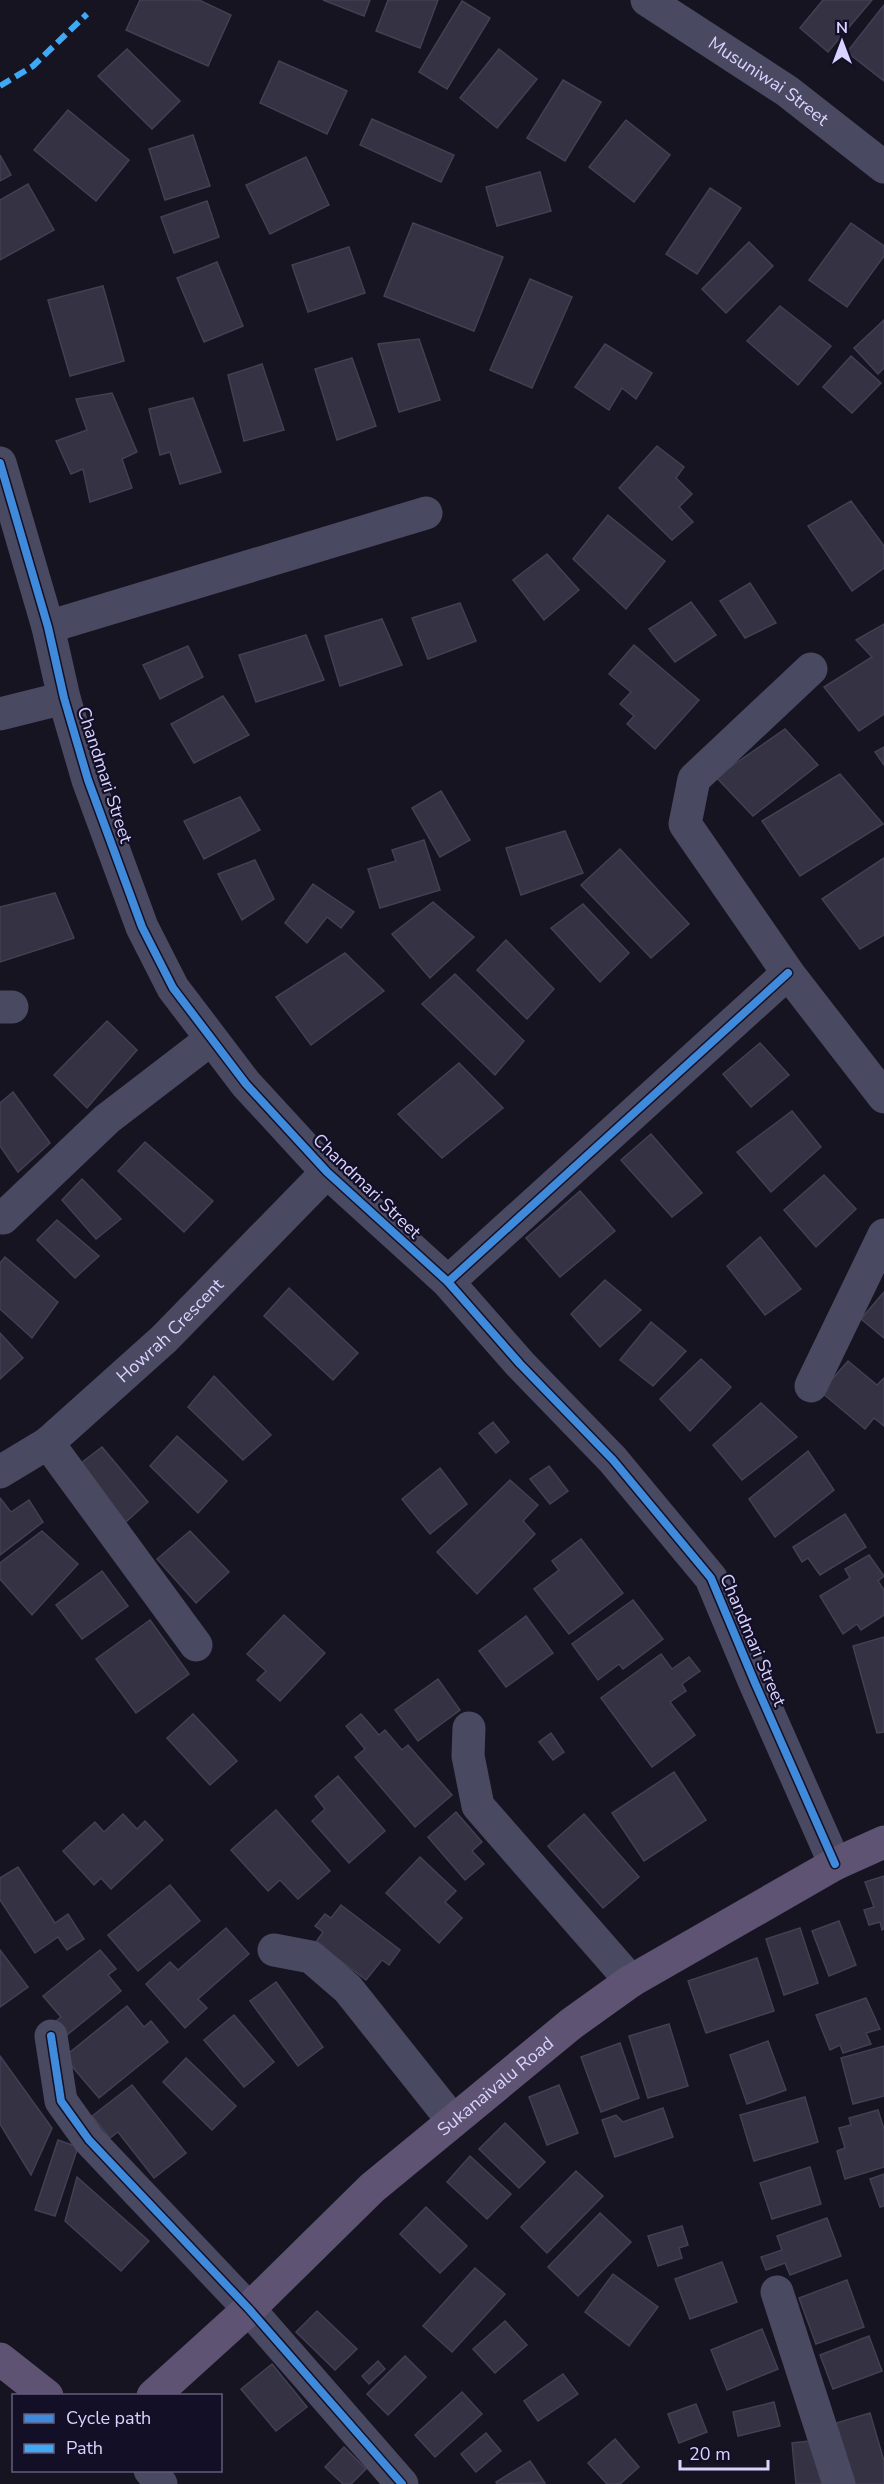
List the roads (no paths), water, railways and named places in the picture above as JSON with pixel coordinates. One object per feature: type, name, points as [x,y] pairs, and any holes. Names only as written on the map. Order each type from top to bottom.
[{"type":"main road","name":"Sukanaivalu Road","points":[[155,2394],[249,2309],[372,2188],[570,2024],[631,1981],[835,1864],[884,1842]]},
{"type":"main road","points":[[0,2359],[44,2394]]},
{"type":"street","name":"Musuniwai Street","points":[[647,0],[787,91],[884,167]]},
{"type":"street","name":"Chandmari Street","points":[[0,463],[48,627],[64,698],[88,780],[142,927],[173,988],[210,1040],[246,1084],[327,1172],[447,1282],[520,1364],[613,1460],[711,1578],[835,1864]]},
{"type":"street","points":[[48,627],[426,513]]},
{"type":"street","points":[[811,669],[694,779],[685,824],[788,973],[884,1097]]},
{"type":"street","points":[[0,714],[64,698]]},
{"type":"street","points":[[447,1282],[788,973]]},
{"type":"street","points":[[3,1218],[107,1119],[210,1040]]},
{"type":"street","name":"Howrah Crescent","points":[[0,1472],[48,1443],[164,1339],[327,1172]]},
{"type":"street","points":[[811,1386],[884,1235]]},
{"type":"street","points":[[48,1443],[196,1645]]},
{"type":"street","points":[[469,1728],[468,1756],[478,1806],[631,1981]]},
{"type":"street","points":[[274,1950],[311,1957],[348,1989],[453,2121]]},
{"type":"street","points":[[51,2036],[61,2102],[89,2140],[249,2309],[402,2484]]},
{"type":"street","points":[[777,2292],[838,2484]]},
{"type":"street","points":[[152,2472],[161,2484]]}]
